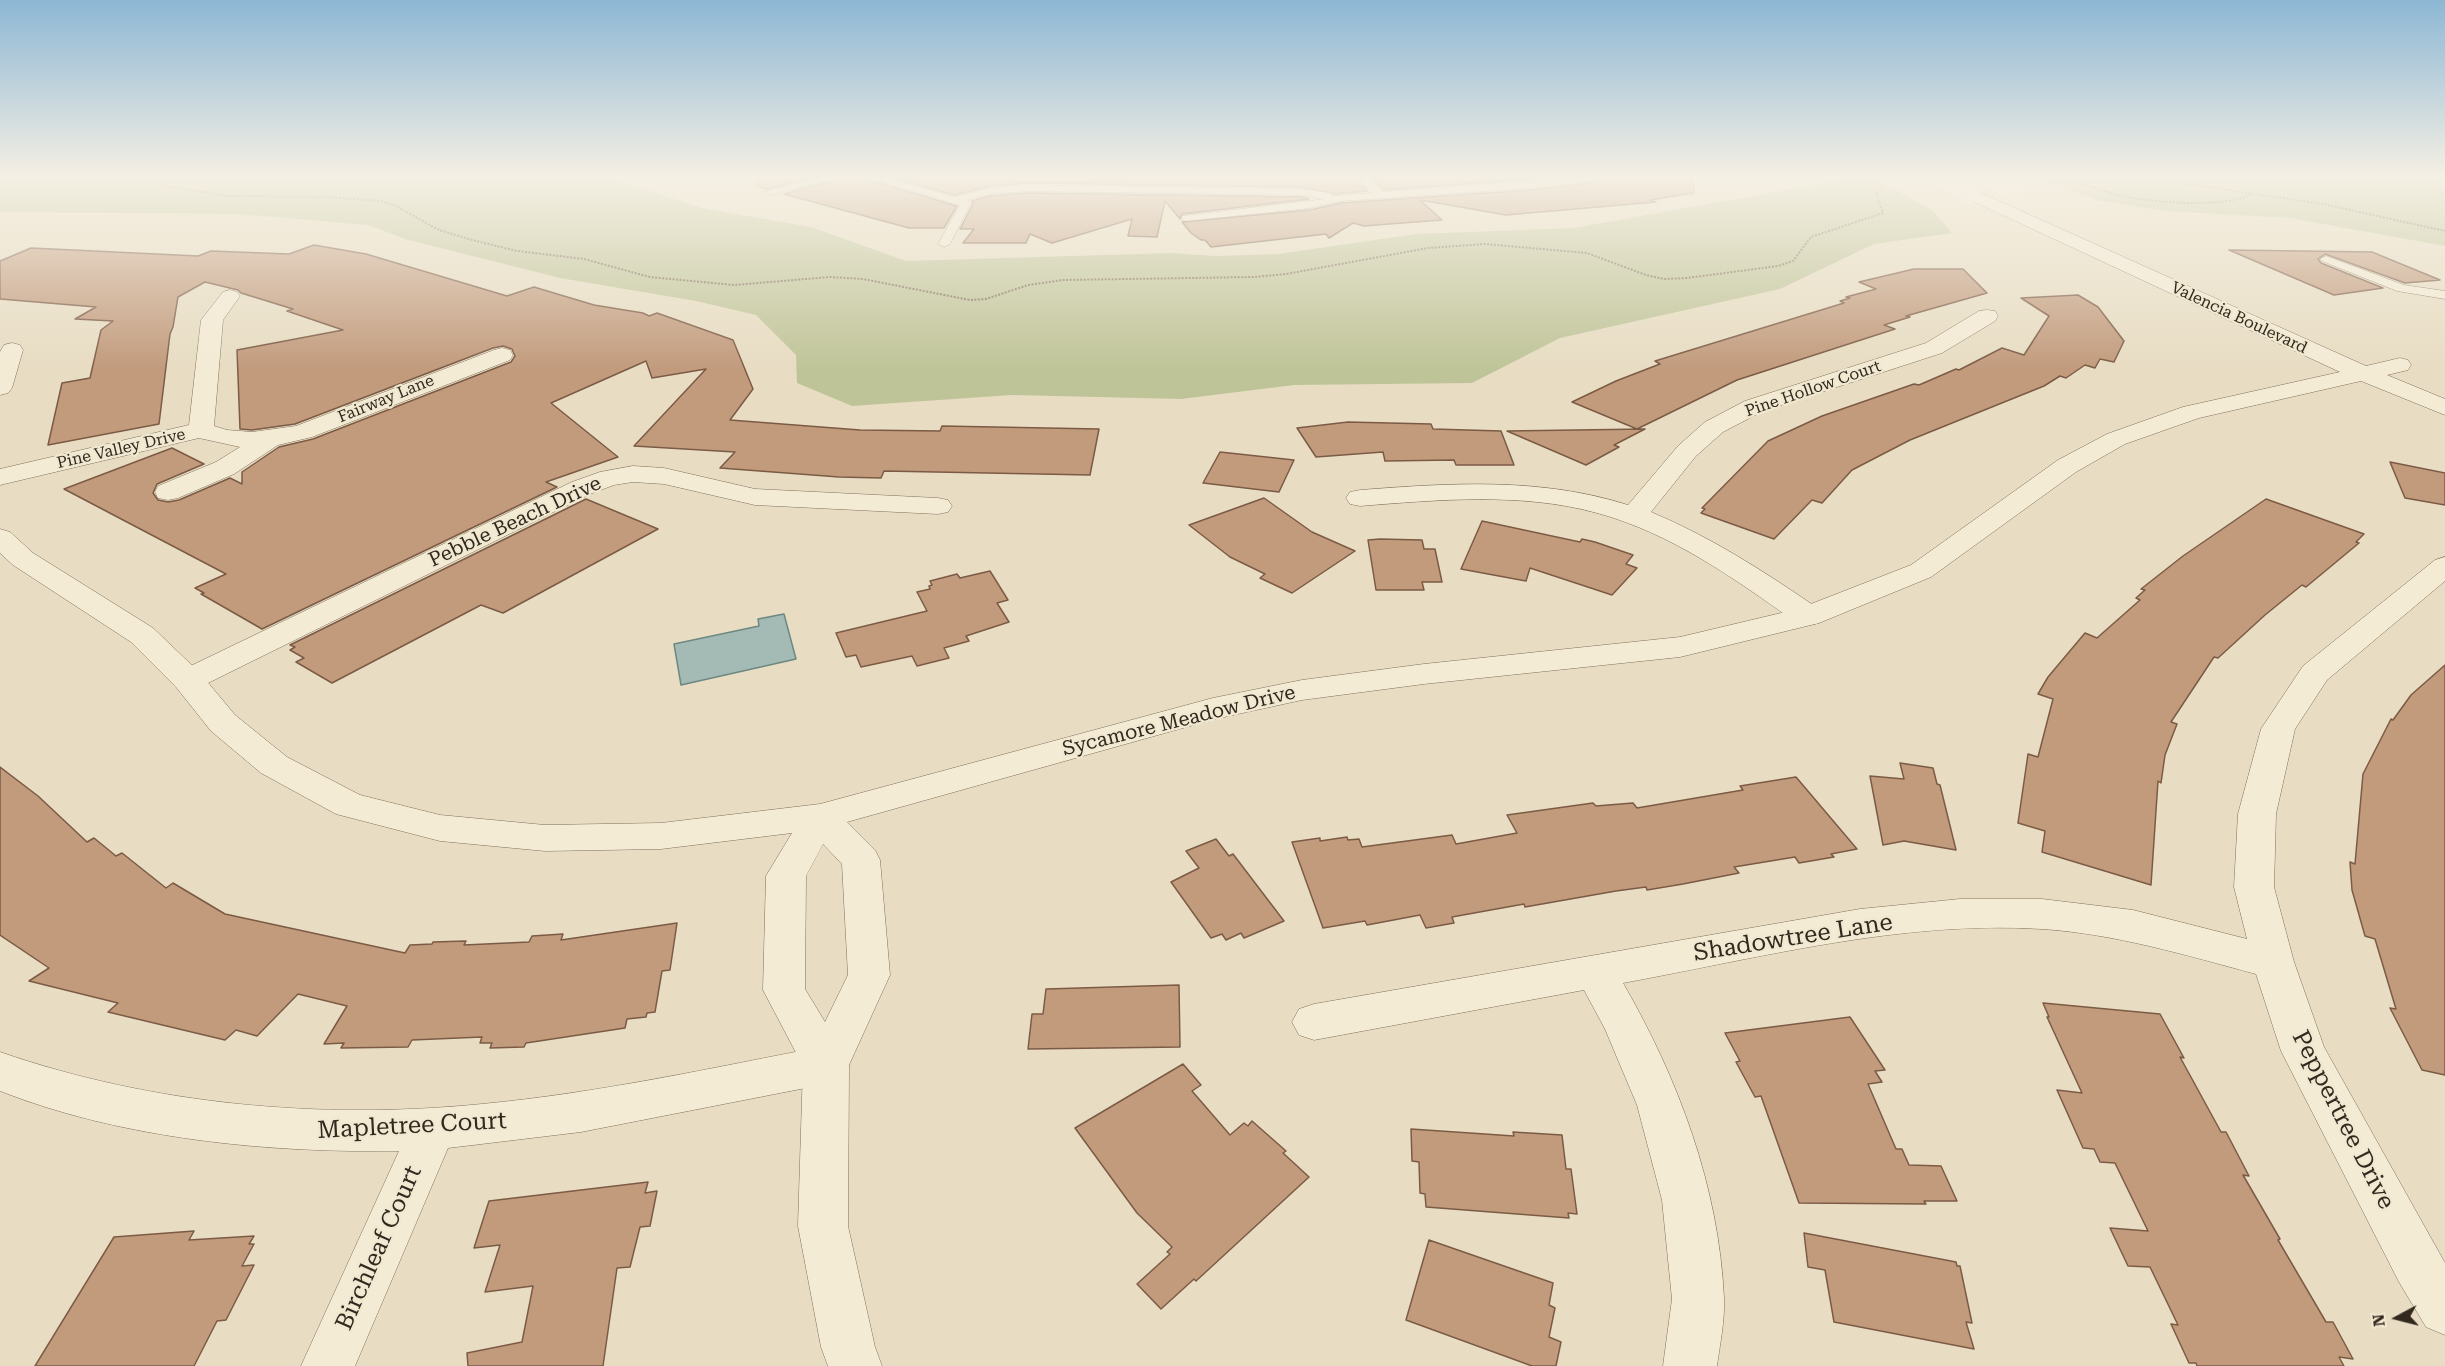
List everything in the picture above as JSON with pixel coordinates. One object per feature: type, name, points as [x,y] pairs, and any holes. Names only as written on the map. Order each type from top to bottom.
[{"type":"street","name":"Valencia Boulevard","points":[[2084,242],[2364,362],[2445,408]]},
{"type":"street","points":[[201,430],[212,320],[230,296]]},
{"type":"street","name":"Pine Hollow Court","points":[[1634,515],[1687,452],[1714,427],[1754,406],[1934,348],[1987,316]]},
{"type":"street","points":[[0,388],[4,348]]},
{"type":"street","name":"Fairway Lane","points":[[270,439],[303,432],[502,355]]},
{"type":"street","name":"Sycamore Meadow Drive","points":[[0,538],[23,559],[142,635],[188,680],[223,723],[274,765],[349,805],[440,828],[545,838],[661,836],[820,817],[1213,709],[1302,690],[1424,674],[1680,647],[1808,616],[1921,571],[2067,466],[2116,439],[2192,412],[2364,362],[2409,369]]},
{"type":"street","name":"Pine Valley Drive","points":[[0,477],[201,430],[221,439],[239,441],[270,439]]},
{"type":"street","points":[[168,492],[225,468],[270,439]]},
{"type":"street","name":"Pebble Beach Drive","points":[[188,680],[582,488],[609,478],[633,474],[664,476],[755,497],[938,506]]},
{"type":"street","points":[[1360,498],[1480,491],[1577,501],[1634,515],[1694,542],[1739,567],[1808,616]]},
{"type":"street","name":"Peppertree Drive","points":[[2445,566],[2314,673],[2278,729],[2257,814],[2254,887],[2272,962],[2303,1052],[2417,1265],[2445,1309]]},
{"type":"street","points":[[826,1065],[784,990],[786,876],[820,817],[861,860],[868,975],[826,1065],[823,1226],[848,1347],[855,1366]]},
{"type":"street","name":"Shadowtree Lane","points":[[1314,1022],[1860,924],[1960,914],[2042,914],[2133,925],[2272,962]]},
{"type":"street","points":[[1595,972],[1625,1026],[1660,1105],[1687,1200],[1698,1299],[1690,1366]]},
{"type":"street","name":"Mapletree Court","points":[[0,1071],[94,1101],[205,1120],[306,1131],[432,1130],[563,1116],[826,1065]]},
{"type":"street","name":"Birchleaf Court","points":[[328,1366],[432,1130]]},
{"type":"lane","points":[[2326,259],[2401,288],[2445,295]]},
{"type":"path","points":[[479,242],[517,251],[584,259],[650,277],[734,285],[830,277],[863,279],[970,300],[1053,281],[1264,276],[1329,267],[1400,252],[1485,244],[1587,253],[1646,275],[1664,279],[1687,278],[1778,266],[1793,261],[1807,242]]},
{"type":"green space","points":[[416,242],[852,242],[906,261],[1171,253],[1215,256],[1278,254],[1363,242],[1890,242],[1874,244],[1780,289],[1560,338],[1472,383],[1294,385],[1181,399],[1012,395],[852,406],[797,383],[796,355],[756,315],[696,301],[560,278]]},
{"type":"green space","points":[[2421,242],[2445,242],[2445,246]]},
{"type":"water","points":[[784,614],[796,659],[681,685],[674,644],[759,626],[758,619]]},
{"type":"building","points":[[964,242],[1027,242],[1026,243]]},
{"type":"building","points":[[1206,242],[1257,242],[1211,247]]},
{"type":"building","points":[[314,245],[366,254],[507,296],[534,287],[594,305],[649,316],[657,313],[733,340],[753,389],[730,420],[860,430],[940,431],[942,426],[1099,429],[1090,475],[884,471],[881,478],[839,477],[720,468],[735,452],[634,446],[706,369],[652,378],[646,361],[551,403],[618,457],[546,482],[557,487],[262,629],[201,594],[204,593],[195,588],[226,574],[64,489],[172,448],[204,464],[157,484],[153,493],[158,500],[168,502],[179,500],[230,478],[242,484],[242,472],[279,447],[313,439],[511,362],[515,356],[512,349],[503,346],[493,348],[295,424],[252,430],[240,429],[237,350],[343,330],[287,311],[293,309],[241,293],[238,290],[205,282],[178,297],[170,334],[159,424],[48,445],[62,383],[90,378],[101,330],[113,321],[75,319],[96,307],[0,299],[0,261],[31,248],[198,256],[211,251],[289,254]]},
{"type":"building","points":[[2229,250],[2372,252],[2440,280],[2405,283],[2325,254],[2318,259],[2321,263],[2383,288],[2334,295]]},
{"type":"building","points":[[1914,269],[1963,269],[1987,293],[1906,316],[1910,317],[1884,325],[1895,329],[1737,380],[1637,429],[1572,402],[1616,381],[1660,364],[1655,361],[1844,303],[1840,301],[1850,298],[1846,297],[1876,289],[1859,282]]},
{"type":"building","points":[[2078,295],[2098,307],[2124,341],[2114,362],[2100,359],[2095,368],[2085,365],[2066,378],[2060,376],[2044,386],[1910,440],[1852,470],[1822,503],[1812,500],[1774,539],[1701,513],[1705,509],[1702,508],[1768,441],[1822,416],[1914,384],[1919,385],[1956,369],[1959,370],[2002,348],[2024,355],[2049,316],[2021,298]]},
{"type":"building","points":[[1348,422],[1431,424],[1433,429],[1501,431],[1514,465],[1456,465],[1454,460],[1385,461],[1383,452],[1316,457],[1297,428]]},
{"type":"building","points":[[1645,429],[1614,445],[1619,447],[1586,465],[1507,431]]},
{"type":"building","points":[[1220,452],[1294,460],[1279,492],[1203,483]]},
{"type":"building","points":[[2390,462],[2445,473],[2445,505],[2405,498]]},
{"type":"building","points":[[1264,498],[1312,532],[1355,551],[1292,593],[1260,578],[1265,574],[1230,557],[1189,525]]},
{"type":"building","points":[[586,499],[658,529],[503,613],[481,605],[332,683],[296,662],[304,658],[290,650],[295,647],[290,645]]},
{"type":"building","points":[[2266,499],[2364,534],[2356,542],[2359,543],[2306,587],[2302,585],[2218,658],[2214,657],[2171,722],[2177,724],[2165,755],[2161,783],[2158,781],[2151,885],[2042,852],[2045,831],[2018,823],[2028,754],[2038,757],[2053,699],[2038,694],[2048,677],[2085,633],[2097,638],[2140,600],[2136,598],[2145,590],[2141,589],[2183,556]]},
{"type":"building","points":[[1482,521],[1580,542],[1582,539],[1595,542],[1633,555],[1626,564],[1637,568],[1612,595],[1530,568],[1526,581],[1461,569]]},
{"type":"building","points":[[1368,540],[1422,540],[1424,549],[1435,549],[1442,582],[1422,582],[1424,590],[1376,590]]},
{"type":"building","points":[[990,571],[1008,600],[997,603],[1009,622],[966,636],[969,641],[944,648],[949,658],[917,666],[912,656],[861,667],[856,655],[846,657],[836,633],[927,611],[917,592],[930,589],[929,586],[932,585],[930,581],[957,574],[960,578]]},
{"type":"building","points":[[2445,665],[2445,1075],[2422,1070],[2390,1008],[2396,1009],[2375,939],[2365,936],[2352,890],[2350,862],[2355,864],[2363,774],[2391,719],[2393,720],[2411,695]]},
{"type":"building","points":[[1900,763],[1933,768],[1937,784],[1940,785],[1956,850],[1904,841],[1883,845],[1870,776],[1904,779]]},
{"type":"building","points":[[0,767],[38,796],[87,842],[94,838],[116,856],[122,853],[166,888],[173,883],[225,914],[405,953],[410,945],[432,944],[433,942],[466,941],[464,945],[529,942],[532,936],[563,934],[561,940],[677,923],[670,970],[662,971],[655,1012],[647,1013],[646,1017],[627,1019],[625,1028],[526,1043],[524,1047],[490,1048],[492,1043],[480,1043],[482,1037],[412,1040],[408,1047],[341,1048],[344,1043],[324,1044],[347,1006],[298,994],[257,1036],[236,1030],[225,1040],[108,1012],[118,1003],[29,981],[49,968],[0,935]]},
{"type":"building","points":[[1796,777],[1857,849],[1831,854],[1834,857],[1799,863],[1795,857],[1734,867],[1739,873],[1683,884],[1647,890],[1646,887],[1616,891],[1525,907],[1524,904],[1452,917],[1454,923],[1426,928],[1420,915],[1367,925],[1365,921],[1323,928],[1292,842],[1347,837],[1348,840],[1359,839],[1362,847],[1452,835],[1456,844],[1517,833],[1507,815],[1593,803],[1596,806],[1633,803],[1637,808],[1743,790],[1740,786]]},
{"type":"building","points":[[1216,839],[1229,856],[1233,854],[1284,921],[1244,938],[1241,933],[1226,940],[1222,934],[1211,938],[1171,882],[1199,868],[1186,851]]},
{"type":"building","points":[[1179,985],[1180,1047],[1028,1049],[1032,1014],[1043,1014],[1046,989]]},
{"type":"building","points":[[2043,1003],[2160,1014],[2184,1058],[2180,1057],[2221,1132],[2226,1132],[2249,1176],[2243,1175],[2280,1239],[2278,1240],[2326,1322],[2333,1322],[2353,1359],[2339,1357],[2344,1366],[2197,1366],[2196,1363],[2189,1363],[2171,1324],[2178,1325],[2150,1267],[2128,1266],[2110,1228],[2148,1231],[2115,1163],[2100,1162],[2094,1149],[2083,1148],[2057,1090],[2082,1093],[2047,1017],[2049,1017]]},
{"type":"building","points":[[1850,1017],[1885,1070],[1875,1071],[1882,1082],[1868,1084],[1896,1149],[1902,1149],[1909,1165],[1941,1166],[1957,1201],[1924,1201],[1926,1204],[1799,1203],[1761,1096],[1755,1097],[1736,1062],[1740,1061],[1725,1033]]},
{"type":"building","points":[[1183,1064],[1201,1085],[1192,1091],[1230,1135],[1244,1123],[1248,1126],[1252,1121],[1286,1151],[1283,1153],[1309,1177],[1196,1281],[1194,1279],[1161,1309],[1137,1284],[1170,1254],[1167,1252],[1172,1247],[1137,1213],[1075,1128]]},
{"type":"building","points":[[1411,1129],[1514,1136],[1513,1132],[1562,1135],[1566,1169],[1571,1169],[1577,1214],[1568,1213],[1569,1218],[1426,1207],[1425,1194],[1420,1193],[1419,1162],[1412,1161]]},
{"type":"building","points":[[648,1182],[645,1193],[657,1191],[650,1226],[640,1227],[630,1267],[617,1268],[603,1366],[468,1366],[467,1353],[522,1342],[533,1286],[485,1292],[500,1245],[474,1248],[489,1201]]},
{"type":"building","points":[[194,1231],[189,1240],[254,1236],[249,1244],[254,1244],[242,1266],[254,1265],[226,1320],[217,1321],[194,1366],[35,1366],[114,1237]]},
{"type":"building","points":[[1804,1233],[1956,1262],[1957,1266],[1960,1266],[1972,1323],[1966,1322],[1974,1349],[1834,1322],[1825,1270],[1808,1267]]},
{"type":"building","points":[[1429,1240],[1553,1283],[1549,1305],[1555,1308],[1549,1337],[1561,1342],[1556,1366],[1532,1366],[1406,1320]]}]
